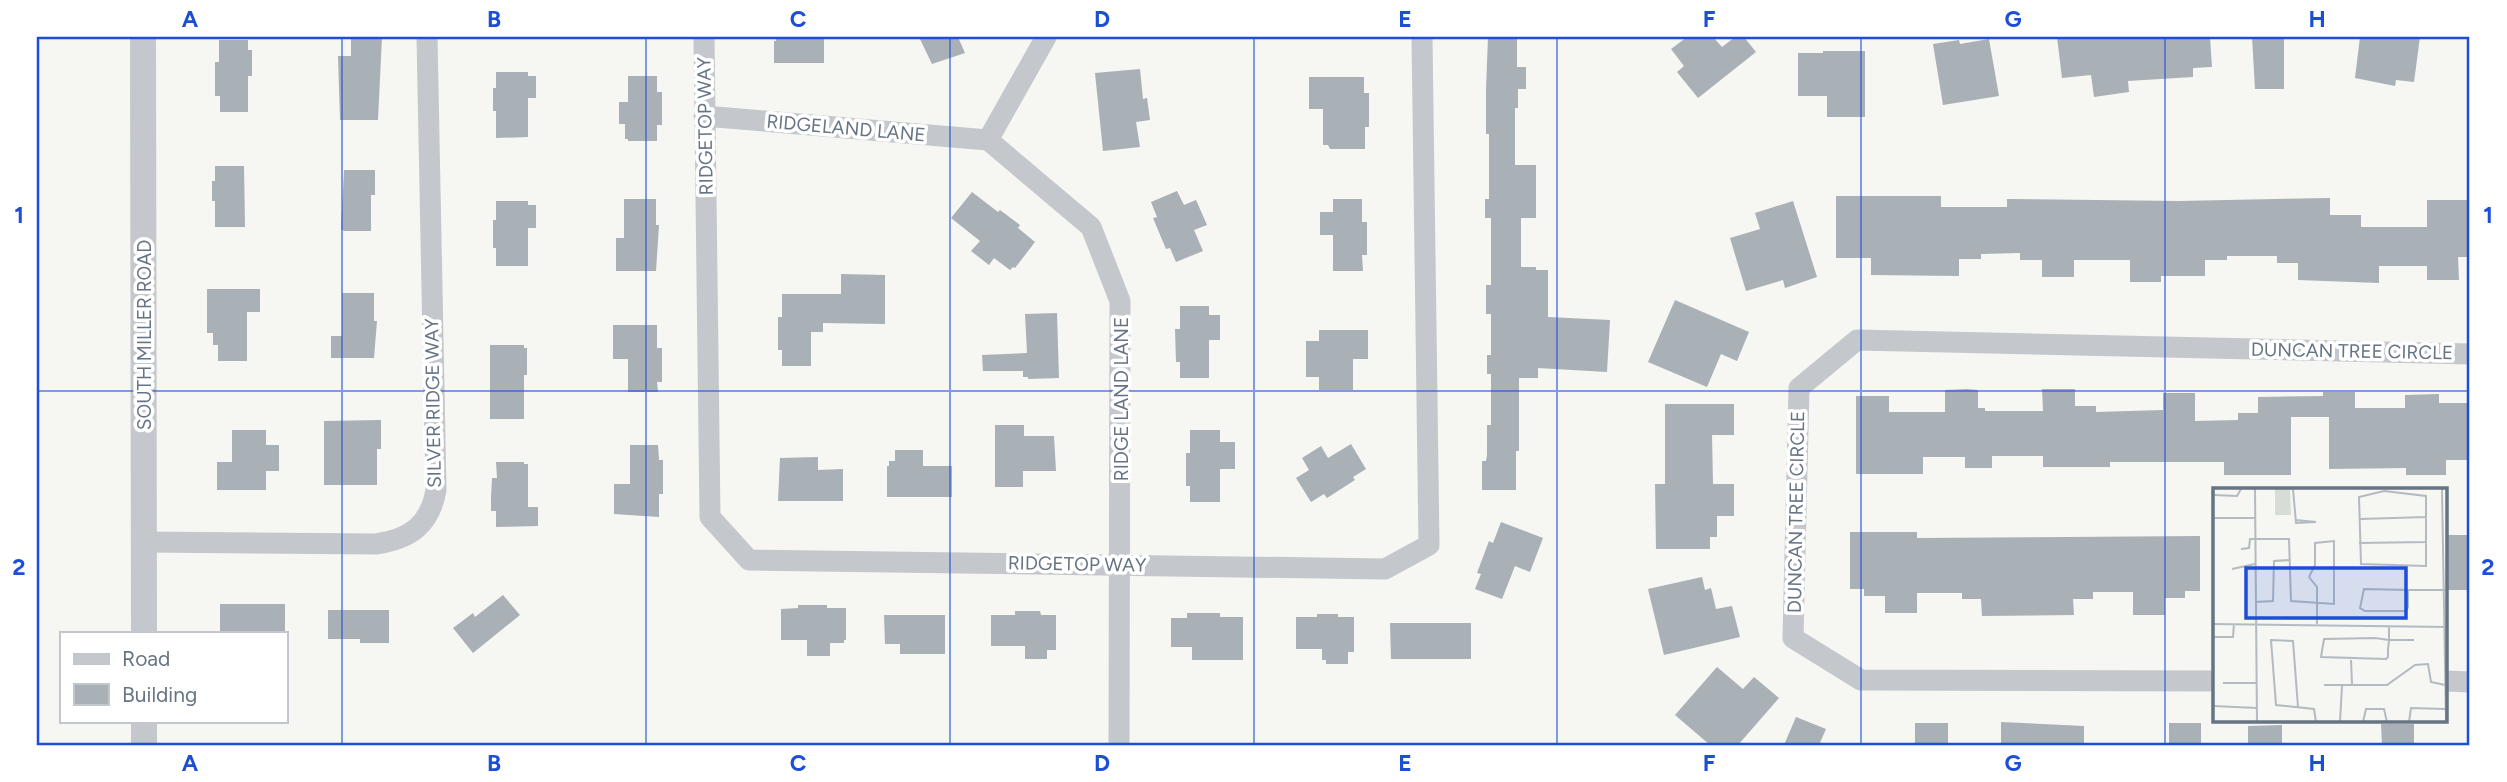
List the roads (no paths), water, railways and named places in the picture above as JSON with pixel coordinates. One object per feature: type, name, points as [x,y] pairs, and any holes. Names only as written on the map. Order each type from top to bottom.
[{"type":"street","name":"SOUTH MILLER ROAD","points":[[143,37],[144,632]]},
{"type":"street","name":"SILVER RIDGE WAY","points":[[144,542],[376,544],[410,534],[425,520],[436,490],[427,37]]},
{"type":"street","name":"RIDGETOP WAY","points":[[704,37],[710,517],[749,560],[1385,569],[1429,545],[1422,37]]},
{"type":"street","points":[[988,140],[1046,37]]},
{"type":"street","name":"RIDGELAND LANE","points":[[704,116],[988,140]]},
{"type":"street","name":"RIDGE LAND LANE","points":[[988,140],[1091,227],[1120,301],[1119,745]]},
{"type":"street","name":"DUNCAN TREE CIRCLE","points":[[2213,681],[1861,680],[1793,638],[1799,388],[1857,340],[2470,354]]},
{"type":"street","points":[[2448,681],[2470,681]]},
{"type":"street","points":[[144,722],[144,745]]}]
